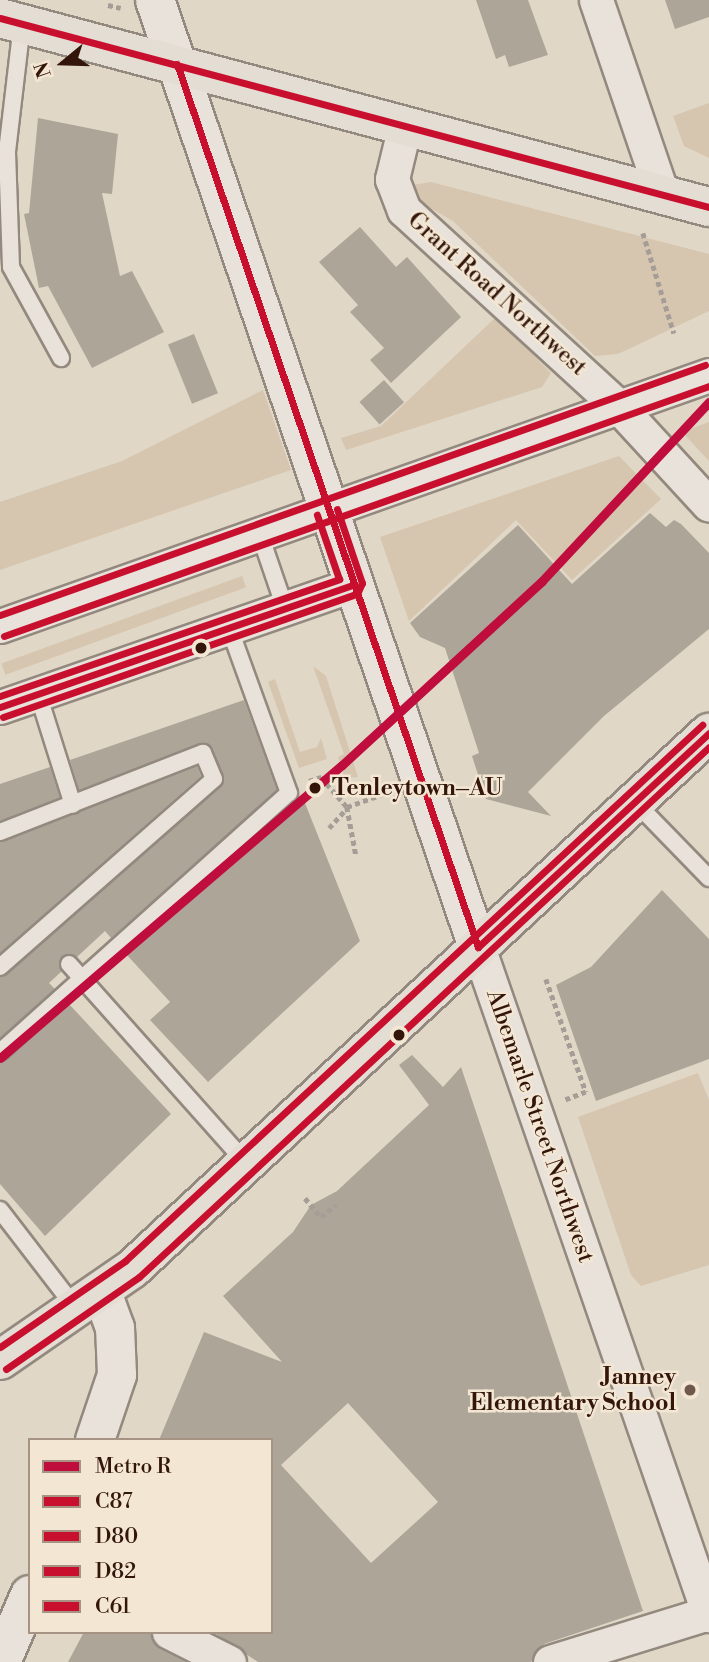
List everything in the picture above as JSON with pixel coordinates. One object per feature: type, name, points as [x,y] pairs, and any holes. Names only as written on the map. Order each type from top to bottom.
[{"type":"main road","points":[[11,21],[709,207]]},
{"type":"main road","points":[[0,1360],[90,1303],[248,1165],[709,733]]},
{"type":"street","name":"Albemarle Street Northwest","points":[[155,0],[352,585],[708,1614]]},
{"type":"street","points":[[596,0],[662,194]]},
{"type":"street","name":"Grant Road Northwest","points":[[405,125],[392,180],[398,202],[618,406],[709,505]]},
{"type":"street","points":[[650,395],[709,354]]},
{"type":"street","points":[[0,626],[709,374]]},
{"type":"street","points":[[0,707],[352,585]]},
{"type":"street","points":[[90,1303],[115,1328],[117,1363],[111,1401],[96,1438]]},
{"type":"street","points":[[1,1662],[28,1600]]},
{"type":"street","points":[[550,1662],[708,1614]]},
{"type":"street","points":[[173,1634],[229,1662]]},
{"type":"lane","points":[[11,21],[7,152],[11,267],[61,358]]},
{"type":"lane","points":[[260,535],[285,608]]},
{"type":"lane","points":[[0,1052],[288,789],[229,627]]},
{"type":"lane","points":[[38,694],[73,805]]},
{"type":"lane","points":[[0,832],[203,753],[214,779],[0,967]]},
{"type":"lane","points":[[634,802],[709,878]]},
{"type":"lane","points":[[69,964],[248,1165]]},
{"type":"lane","points":[[0,1210],[90,1303]]},
{"type":"path","points":[[643,233],[674,333]]},
{"type":"path","points":[[288,789],[321,777],[347,807],[356,855]]},
{"type":"path","points":[[329,828],[347,807],[382,794]]},
{"type":"path","points":[[546,979],[586,1092],[571,1098]]},
{"type":"path","points":[[305,1198],[321,1217],[336,1205]]},
{"type":"shaded area","points":[[709,103],[709,158],[684,146],[673,116]]},
{"type":"shaded area","points":[[431,182],[709,254],[709,311],[618,354],[595,356],[453,221],[414,199],[412,185]]},
{"type":"shaded area","points":[[496,317],[551,373],[542,387],[346,450],[341,438],[381,426]]},
{"type":"shaded area","points":[[263,390],[291,470],[0,570],[0,502],[122,461]]},
{"type":"shaded area","points":[[709,422],[709,461],[682,432]]},
{"type":"shaded area","points":[[619,456],[661,499],[572,580],[516,520],[409,621],[380,537]]},
{"type":"shaded area","points":[[242,576],[246,587],[6,675],[1,664]]},
{"type":"shaded area","points":[[313,666],[326,676],[358,777],[345,778],[338,757],[344,754]]},
{"type":"shaded area","points":[[275,679],[300,752],[317,747],[321,738],[327,759],[299,768],[268,682]]},
{"type":"shaded area","name":"Janney Elementary School","points":[[698,1073],[709,1100],[709,1265],[641,1286],[631,1275],[578,1117]]},
{"type":"building","points":[[476,0],[528,0],[548,55],[509,67],[505,55],[496,59]]},
{"type":"building","points":[[665,0],[709,0],[709,17],[675,29]]},
{"type":"building","points":[[38,118],[118,134],[112,194],[102,193],[120,276],[132,271],[164,332],[92,368],[48,286],[39,288],[24,214],[29,213]]},
{"type":"building","points":[[360,227],[396,267],[407,257],[461,317],[391,383],[370,360],[384,348],[350,312],[358,305],[319,262]]},
{"type":"building","points":[[194,334],[218,393],[192,404],[168,344]]},
{"type":"building","points":[[384,380],[404,402],[380,424],[359,402]]},
{"type":"building","points":[[650,513],[666,527],[674,520],[681,524],[709,553],[709,629],[604,716],[528,792],[551,816],[486,799],[472,756],[479,753],[445,648],[420,637],[410,623],[518,525],[572,584]]},
{"type":"building","points":[[244,700],[277,790],[111,938],[105,931],[77,957],[62,957],[62,971],[49,983],[55,989],[0,1038],[0,977],[224,781],[204,743],[79,790],[70,760]]},
{"type":"building","points":[[197,766],[201,776],[0,953],[0,842]]},
{"type":"building","points":[[50,767],[60,798],[0,821],[0,784]]},
{"type":"building","points":[[303,798],[360,941],[208,1082],[150,1020],[170,1002],[126,954]]},
{"type":"building","points":[[662,890],[709,939],[709,1059],[596,1101],[556,985],[591,967]]},
{"type":"building","points":[[69,1004],[171,1114],[45,1236],[0,1184],[0,1062]]},
{"type":"building","points":[[412,1055],[443,1087],[461,1067],[643,1611],[544,1644],[531,1662],[258,1662],[216,1634],[273,1634],[273,1438],[160,1438],[204,1332],[282,1362],[223,1296],[293,1232],[311,1205],[337,1191],[429,1105],[399,1065]],"holes":[[[348,1403],[438,1502],[371,1563],[281,1465]]]},
{"type":"building","points":[[83,1634],[151,1634],[160,1649],[186,1662],[68,1662]]},
{"type":"metro line","name":"R","points":[[0,1058],[342,765],[542,581],[709,402]]},
{"type":"transit line","name":"C87","points":[[0,18],[709,207]]},
{"type":"transit line","name":"C87","points":[[177,64],[478,947],[709,733]]},
{"type":"transit line","points":[[0,615],[705,365]]},
{"type":"transit line","name":"C61","points":[[4,636],[709,386]]},
{"type":"transit line","name":"C61","points":[[3,717],[357,594],[362,583],[337,509]]},
{"type":"transit line","points":[[0,696],[339,579],[317,515]]},
{"type":"transit line","name":"C87","points":[[0,707],[352,585]]},
{"type":"transit line","name":"D82","points":[[0,1347],[125,1261],[702,725]]},
{"type":"transit line","name":"D80","points":[[6,1369],[139,1277],[709,747]]},
{"type":"place","name":"Tenleytown–AU","points":[[315,788]]},
{"type":"place","name":"Janney Elementary School","points":[[690,1390]]}]
